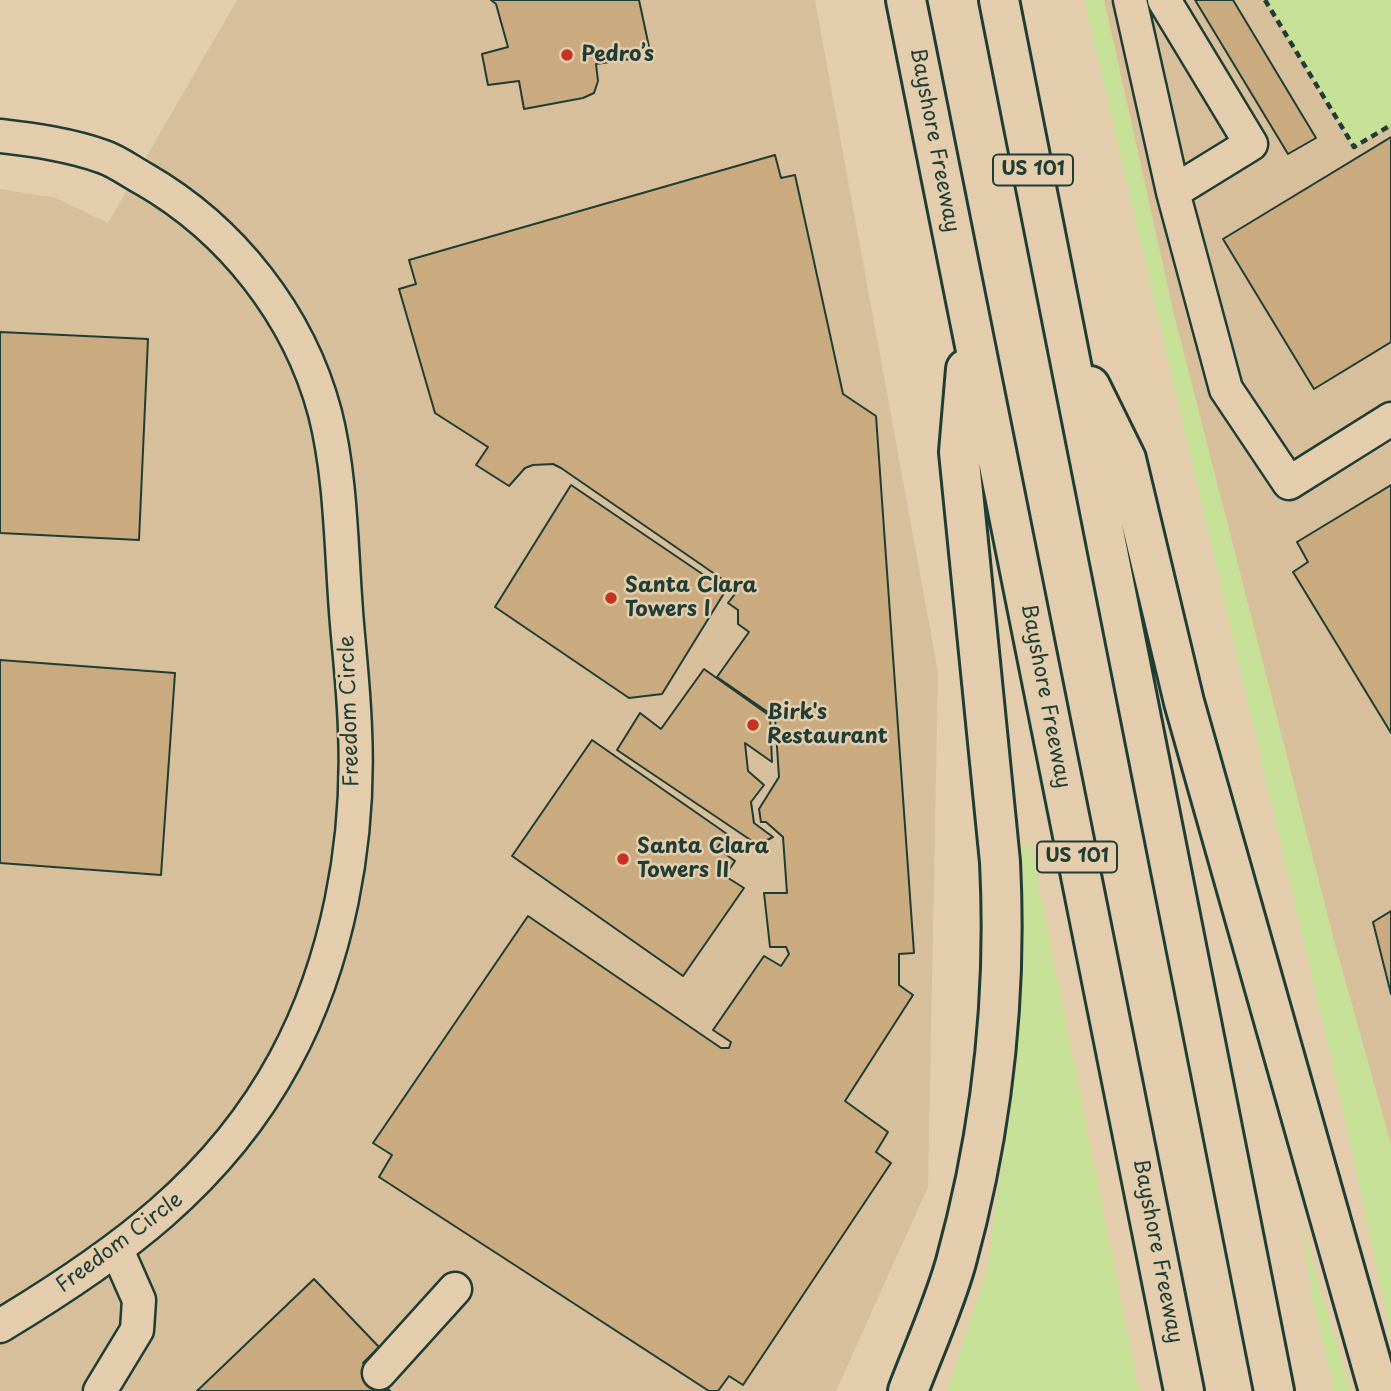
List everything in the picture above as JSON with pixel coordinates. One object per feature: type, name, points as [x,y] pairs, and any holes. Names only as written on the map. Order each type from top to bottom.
[{"type":"highway","name":"Bayshore Freeway","points":[[906,0],[1184,1391]]},
{"type":"highway","name":"US 101","points":[[999,0],[1274,1391]]},
{"type":"highway","points":[[908,1391],[956,1264],[993,1089],[1002,990],[1000,862],[959,452],[970,322]]},
{"type":"highway","points":[[1067,341],[1126,459],[1184,702],[1378,1391]]},
{"type":"highway","points":[[1243,1231],[1284,1391]]},
{"type":"street","points":[[1130,0],[1173,192],[1226,388],[1289,483],[1391,419]]},
{"type":"street","points":[[1164,0],[1251,144],[1173,192]]},
{"type":"street","name":"Freedom Circle","points":[[0,136],[43,141],[106,158],[178,198],[234,248],[284,314],[308,365],[331,439],[356,732],[348,870],[338,914],[310,1006],[284,1062],[257,1105],[192,1187],[148,1227],[117,1250],[0,1326]]},
{"type":"street","points":[[100,1391],[137,1330],[138,1300],[117,1250]]},
{"type":"street","points":[[379,1373],[455,1289]]},
{"type":"path","points":[[1265,0],[1354,147],[1391,125]]},
{"type":"shaded area","points":[[237,0],[815,0],[938,672],[928,1187],[836,1391],[0,1391],[0,189],[56,198],[108,223]]},
{"type":"shaded area","points":[[1104,0],[1391,0],[1391,1145],[1333,937],[1173,311]]},
{"type":"green space","points":[[1084,0],[1104,0],[1173,311],[1333,937],[1391,1145],[1391,1335],[1344,1115]]},
{"type":"green space","points":[[1265,0],[1391,0],[1391,125],[1354,147]]},
{"type":"green space","points":[[1019,845],[1031,846],[1139,1391],[947,1391],[987,1268],[1018,1056]]},
{"type":"green space","points":[[1301,1223],[1351,1391],[1334,1391],[1312,1297]]},
{"type":"building","name":"Pedro’s","points":[[491,0],[639,0],[651,56],[596,64],[598,81],[594,93],[583,98],[524,109],[519,81],[488,85],[482,54],[508,47],[496,4]]},
{"type":"building","points":[[1195,0],[1233,0],[1316,138],[1288,154]]},
{"type":"building","points":[[1391,137],[1391,342],[1314,389],[1223,239]]},
{"type":"building","points":[[775,155],[781,178],[795,175],[843,394],[876,416],[914,953],[899,954],[899,985],[913,995],[845,1101],[888,1132],[876,1152],[891,1163],[743,1385],[729,1376],[718,1391],[709,1391],[379,1177],[392,1155],[373,1143],[528,916],[721,1048],[729,1048],[731,1042],[713,1030],[764,956],[781,966],[789,954],[786,947],[770,947],[764,893],[787,893],[783,837],[766,822],[761,822],[759,809],[779,777],[775,717],[717,677],[749,632],[738,624],[738,610],[728,603],[738,590],[553,464],[525,468],[509,486],[476,465],[488,447],[435,413],[399,289],[416,284],[409,260]]},
{"type":"building","points":[[0,332],[148,339],[139,540],[0,533]]},
{"type":"building","name":"Santa Clara Towers I","points":[[571,485],[726,590],[662,694],[629,698],[495,607]]},
{"type":"building","points":[[1391,485],[1391,733],[1293,572],[1308,562],[1297,542]]},
{"type":"building","points":[[0,660],[175,673],[161,875],[0,863]]},
{"type":"building","points":[[704,669],[770,716],[772,762],[745,743],[748,771],[764,785],[751,802],[754,823],[773,837],[758,845],[617,750],[640,713],[661,729]]},
{"type":"building","name":"Santa Clara Towers II","points":[[592,740],[727,834],[717,848],[735,861],[725,876],[744,888],[683,976],[512,856]]},
{"type":"building","points":[[1391,911],[1391,994],[1373,922]]},
{"type":"building","points":[[314,1279],[379,1347],[363,1363],[390,1391],[197,1391]]},
{"type":"place","name":"Pedro’s","points":[[567,55]]},
{"type":"place","name":"Santa Clara Towers I","points":[[611,598]]},
{"type":"place","name":"Birk's Restaurant","points":[[753,725]]},
{"type":"place","name":"Santa Clara Towers II","points":[[623,859]]}]
